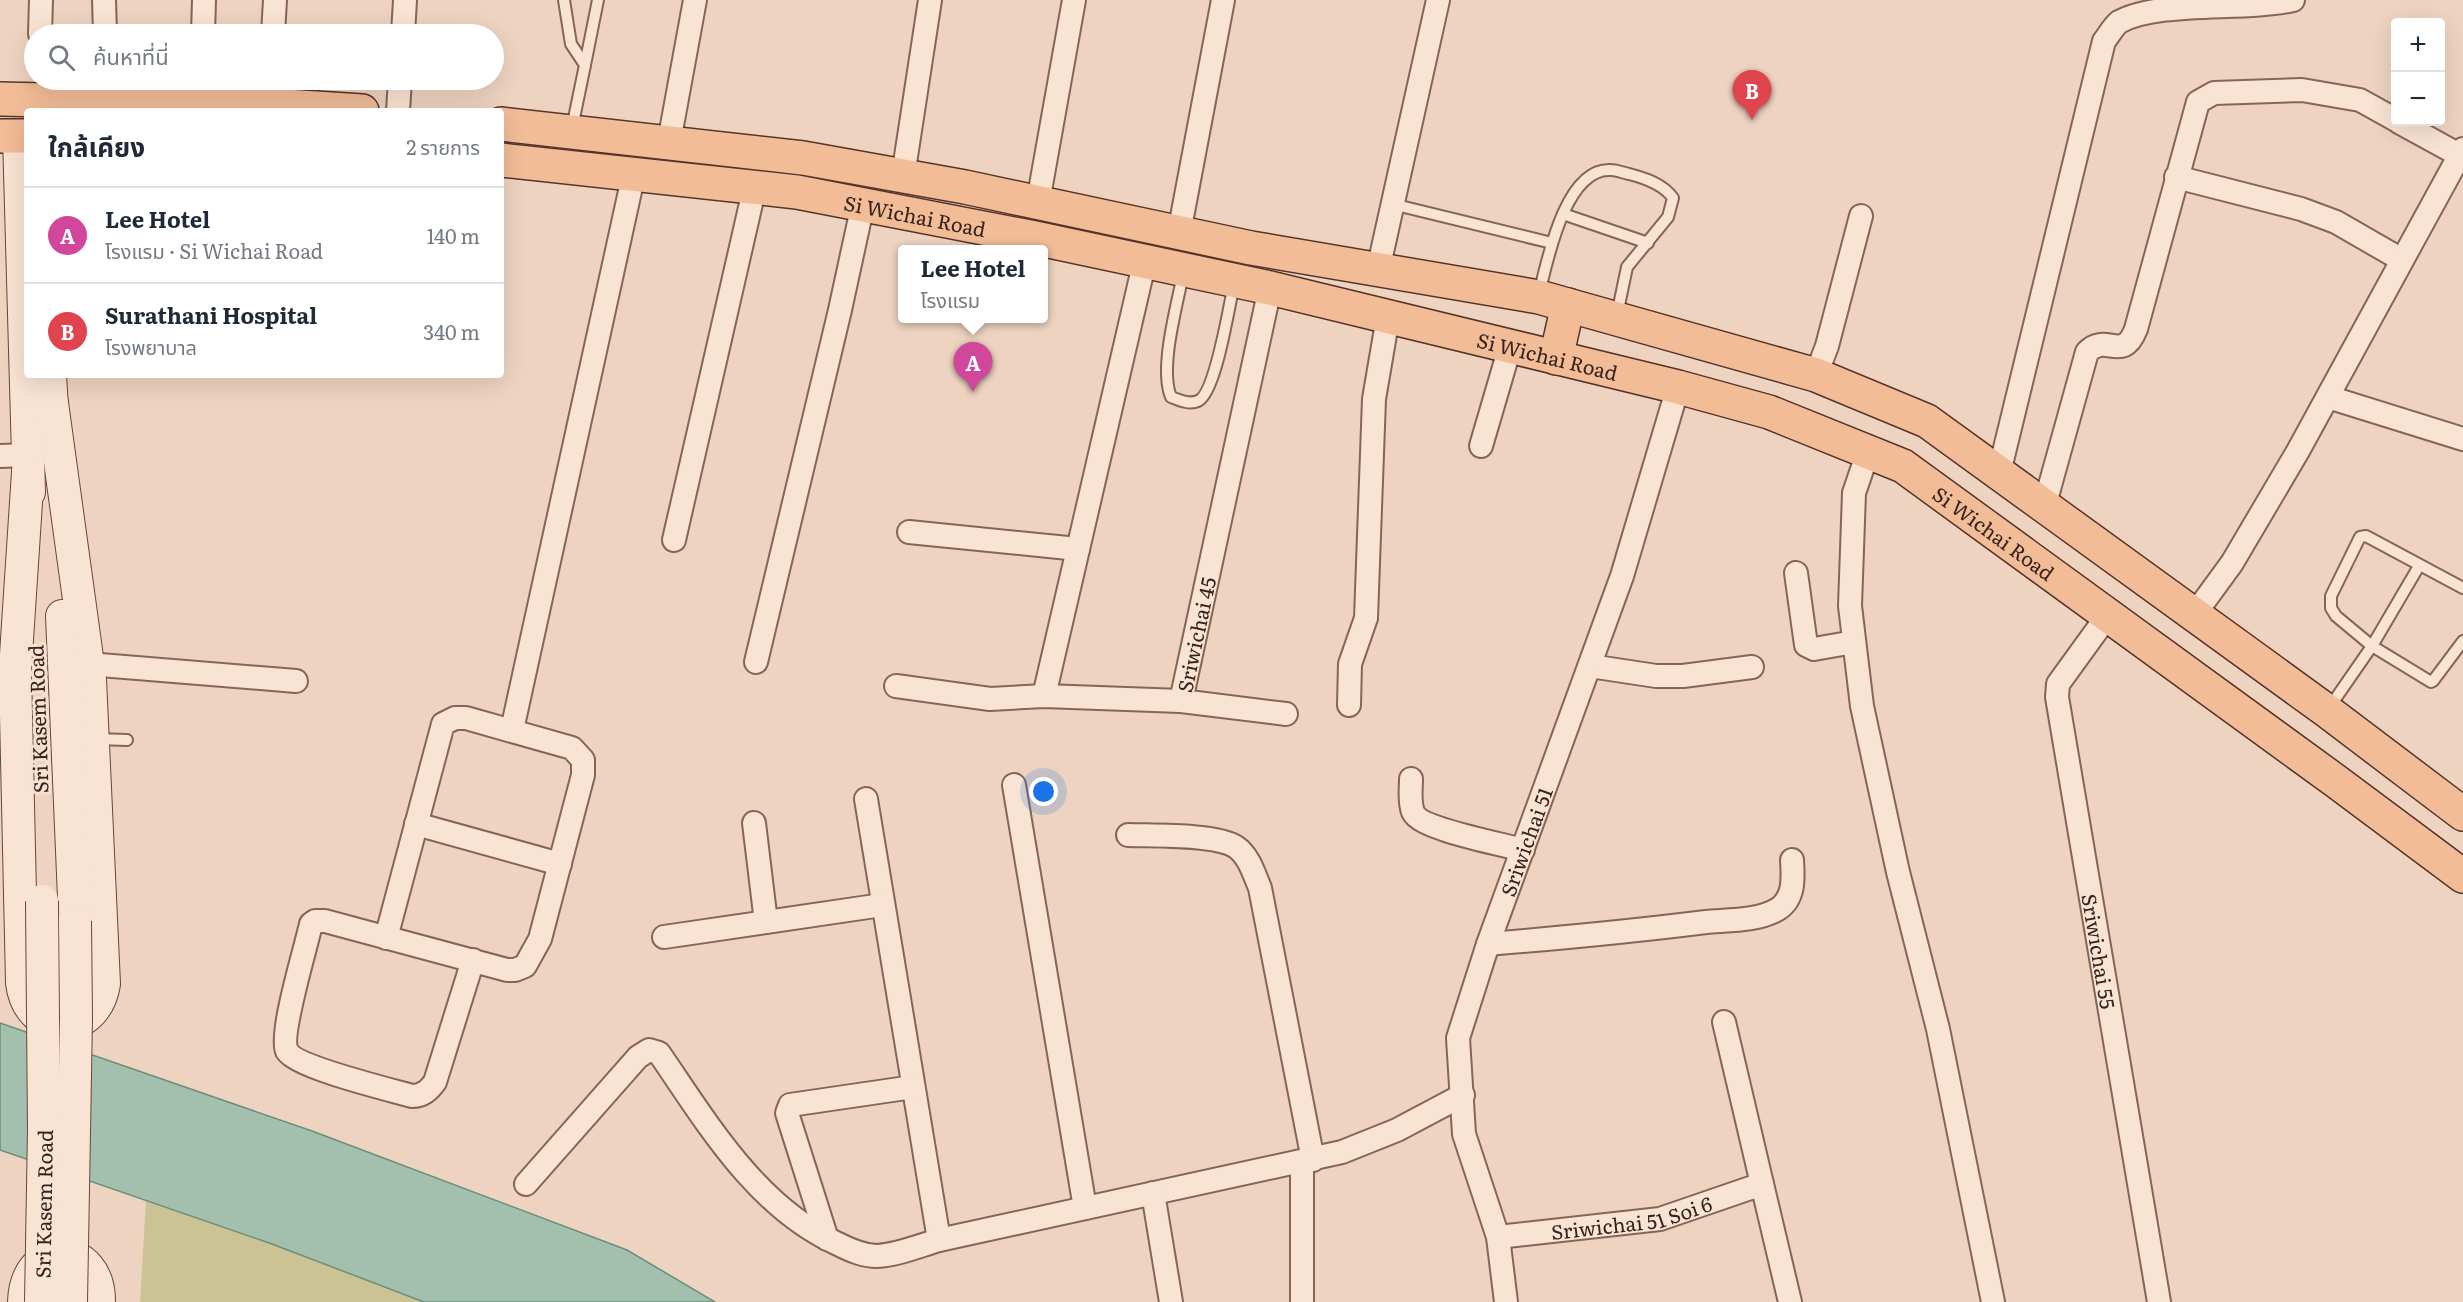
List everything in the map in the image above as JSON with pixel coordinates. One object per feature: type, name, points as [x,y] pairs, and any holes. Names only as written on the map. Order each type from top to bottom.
[{"type":"main road","points":[[60,108],[99,94],[201,91],[271,92],[348,108]]},
{"type":"main road","points":[[0,99],[22,122]]},
{"type":"main road","name":"Sri Kasem Road","points":[[22,122],[23,306],[19,461],[42,901],[44,1129],[41,1302]]},
{"type":"main road","name":"Si Wichai Road","points":[[504,124],[803,158],[903,176],[1038,202],[1251,248],[1553,301],[1816,375],[1927,421],[2327,711],[2463,814]]},
{"type":"main road","name":"Si Wichai Road","points":[[504,160],[755,186],[863,204],[1145,260],[1678,387],[1769,412],[1903,466],[2463,876]]},
{"type":"main road","points":[[1553,301],[1556,358]]},
{"type":"main road","points":[[19,461],[15,670],[22,983],[29,1008],[38,1017],[49,1023],[75,1024],[87,1018],[96,1009],[103,991],[88,664],[51,389]]},
{"type":"main road","name":"Sri Kasem Road","points":[[51,389],[75,921],[76,1018],[71,1302]]},
{"type":"main road","points":[[24,1302],[27,1280],[32,1269],[51,1256],[74,1257],[84,1262],[92,1271],[97,1282],[99,1302]]},
{"type":"street","points":[[40,24],[41,0]]},
{"type":"street","points":[[104,0],[105,24]]},
{"type":"street","points":[[203,24],[204,0]]},
{"type":"street","points":[[274,24],[275,0]]},
{"type":"street","points":[[404,24],[405,0]]},
{"type":"street","points":[[669,142],[695,0]]},
{"type":"street","points":[[903,176],[930,0]]},
{"type":"street","points":[[1038,202],[1074,0]]},
{"type":"street","points":[[1179,233],[1223,0]]},
{"type":"street","points":[[1378,270],[1438,0]]},
{"type":"street","points":[[1999,474],[2104,41],[2118,23],[2140,9],[2166,4],[2293,0]]},
{"type":"street","points":[[398,108],[399,90]]},
{"type":"street","points":[[2044,507],[2087,352],[2103,344],[2125,346],[2131,342],[2198,102],[2214,93],[2275,90],[2328,93],[2360,99],[2391,117]]},
{"type":"street","points":[[2194,615],[2232,563],[2328,397],[2462,154],[2407,126]]},
{"type":"street","points":[[512,730],[634,173]]},
{"type":"street","points":[[2176,177],[2301,209],[2336,222],[2402,260]]},
{"type":"street","points":[[674,540],[755,186]]},
{"type":"street","points":[[756,662],[863,204]]},
{"type":"street","points":[[1816,375],[1827,346],[1861,216]]},
{"type":"street","points":[[1044,696],[1145,260]]},
{"type":"street","name":"Sriwichai 45","points":[[896,686],[990,699],[1044,696],[1181,701],[1270,288]]},
{"type":"street","points":[[1349,705],[1350,664],[1366,618],[1374,399],[1388,317]]},
{"type":"street","points":[[1481,446],[1510,347]]},
{"type":"street","name":"Sriwichai 51","points":[[1506,1302],[1498,1237],[1464,1134],[1458,1038],[1488,944],[1622,576],[1678,387]]},
{"type":"street","points":[[2328,397],[2463,438]]},
{"type":"street","points":[[1868,452],[1854,493],[1850,606],[1862,706],[1898,872],[1938,1029],[1993,1302]]},
{"type":"street","points":[[909,532],[1078,549]]},
{"type":"street","points":[[1796,573],[1806,645],[1814,649],[1854,642]]},
{"type":"street","name":"Sriwichai 55","points":[[2108,615],[2058,684],[2057,697],[2159,1302]]},
{"type":"street","points":[[88,664],[296,681]]},
{"type":"street","points":[[1590,666],[1656,676],[1683,676],[1752,667]]},
{"type":"street","points":[[1181,701],[1286,714]]},
{"type":"street","points":[[386,938],[443,724],[455,718],[466,718],[572,748],[583,760],[583,775],[540,939],[525,966],[515,970],[507,969],[473,960],[386,938],[325,921],[315,921],[311,924],[284,1038],[286,1048],[293,1058],[322,1069],[418,1096],[435,1082],[473,960]]},
{"type":"street","points":[[1411,779],[1413,811],[1419,820],[1434,827],[1523,850]]},
{"type":"street","points":[[1014,785],[1085,1208]]},
{"type":"street","points":[[866,799],[939,1240]]},
{"type":"street","points":[[754,823],[766,922]]},
{"type":"street","points":[[416,824],[561,864]]},
{"type":"street","points":[[1128,835],[1219,840],[1236,847],[1249,862],[1260,888],[1307,1161],[1302,1302]]},
{"type":"street","points":[[1488,944],[1628,932],[1755,916],[1777,910],[1789,899],[1793,875],[1792,860]]},
{"type":"street","points":[[664,937],[882,905]]},
{"type":"street","points":[[1724,1022],[1791,1302]]},
{"type":"street","points":[[526,1184],[638,1057],[643,1052],[653,1051],[658,1053],[723,1146],[796,1222],[856,1252],[875,1256],[939,1240],[1307,1161],[1369,1143],[1405,1127],[1462,1095]]},
{"type":"street","points":[[826,1239],[787,1113],[790,1105],[913,1087]]},
{"type":"street","name":"Sriwichai 51 Soi 6","points":[[1498,1237],[1660,1219],[1762,1184]]},
{"type":"street","points":[[1153,1193],[1171,1302]]},
{"type":"lane","points":[[564,0],[571,45],[585,65]]},
{"type":"lane","points":[[571,132],[598,0]]},
{"type":"lane","points":[[1553,301],[1552,243],[1563,214],[1580,186],[1595,174],[1610,170],[1634,176],[1666,188],[1673,198],[1668,217],[1628,267],[1616,318]]},
{"type":"lane","points":[[1392,204],[1552,243]]},
{"type":"lane","points":[[1563,214],[1648,243]]},
{"type":"lane","points":[[1184,269],[1167,362],[1166,386],[1171,397],[1183,402],[1197,402],[1204,397],[1212,382],[1235,281]]},
{"type":"lane","points":[[2463,588],[2419,566],[2371,537],[2360,537],[2331,596],[2331,608],[2336,616],[2372,646],[2431,682],[2463,641]]},
{"type":"lane","points":[[2327,711],[2372,646],[2419,566]]},
{"type":"lane","points":[[93,738],[127,740]]},
{"type":"shaded area","points":[[0,1023],[312,1131],[627,1250],[715,1302],[424,1302],[272,1244],[0,1150]]},
{"type":"shaded area","points":[[146,1201],[272,1244],[424,1302],[140,1302]]},
{"type":"place","name":"Surathani Hospital","points":[[1752,120]]},
{"type":"place","name":"Lee Hotel","points":[[973,392]]}]
